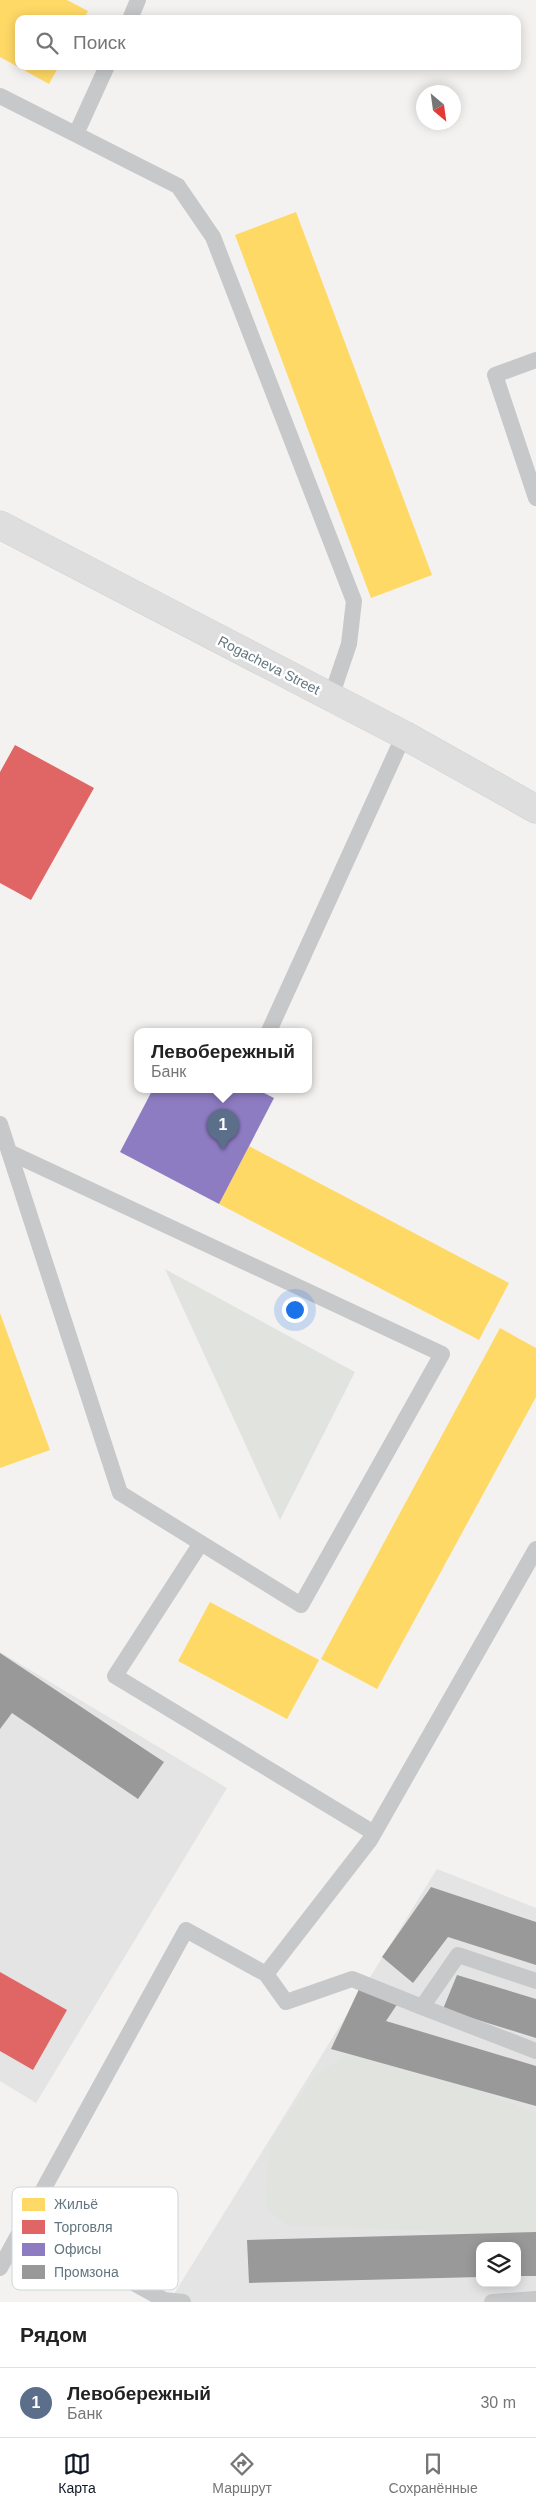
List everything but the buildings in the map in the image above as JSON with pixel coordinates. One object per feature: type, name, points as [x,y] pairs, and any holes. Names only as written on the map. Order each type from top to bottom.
[{"type":"street","name":"Rogacheva Street","points":[[0,525],[404,735],[536,809]]},
{"type":"lane","points":[[132,15],[138,0]]},
{"type":"lane","points":[[76,134],[106,70]]},
{"type":"lane","points":[[0,96],[178,186],[213,237],[354,601],[349,644],[331,697]]},
{"type":"lane","points":[[536,360],[495,375],[536,498]]},
{"type":"lane","points":[[270,1028],[404,735]]},
{"type":"lane","points":[[0,1124],[9,1152],[120,1493],[301,1605],[442,1354],[9,1152]]},
{"type":"lane","points":[[201,1543],[115,1676],[374,1832]]},
{"type":"lane","points":[[266,1974],[374,1832],[536,1548]]},
{"type":"lane","points":[[44,2187],[186,1930],[266,1974],[286,2002],[352,1979],[536,2051]]},
{"type":"lane","points":[[422,2007],[458,1955],[536,1981]]},
{"type":"lane","points":[[0,2268],[12,2246]]},
{"type":"lane","points":[[146,2290],[164,2300],[183,2302]]},
{"type":"lane","points":[[492,2302],[536,2299]]},
{"type":"shaded area","points":[[165,1269],[355,1372],[280,1520]]},
{"type":"shaded area","points":[[0,1652],[227,1788],[36,2103],[0,2081]]},
{"type":"shaded area","points":[[437,1869],[536,1908],[536,2302],[169,2302]]},
{"type":"shaded area","points":[[345,2056],[400,2056],[536,2114],[536,2236],[286,2225],[266,2208],[271,2140],[315,2075]]},
{"type":"place","name":"Левобережный","points":[[223,1150]]}]
